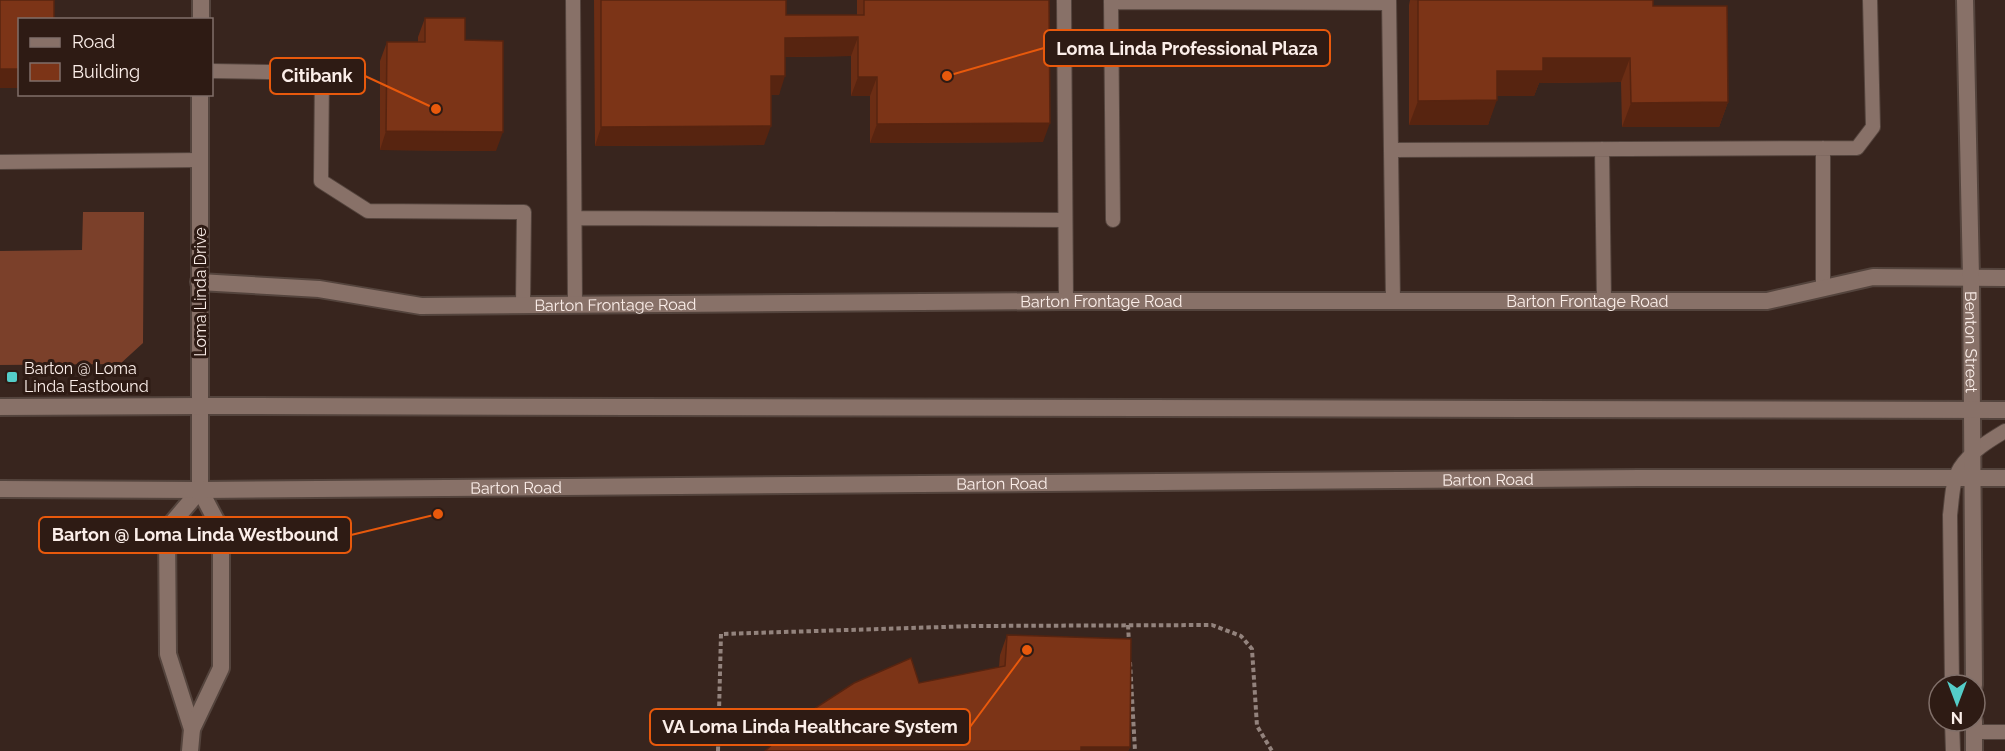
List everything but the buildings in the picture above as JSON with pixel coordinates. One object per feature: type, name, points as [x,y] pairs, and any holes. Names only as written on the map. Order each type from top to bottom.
[{"type":"main road","points":[[201,0],[201,18]]},
{"type":"main road","name":"Benton Street","points":[[1965,0],[1971,278],[1971,455],[1964,478],[1973,673]]},
{"type":"main road","name":"Loma Linda Drive","points":[[190,751],[192,729],[221,668],[220,530],[200,490],[200,96]]},
{"type":"main road","name":"Barton Frontage Road","points":[[199,282],[319,289],[421,306],[1066,301],[1767,301],[1873,278],[2005,278]]},
{"type":"main road","points":[[0,407],[2005,410]]},
{"type":"main road","name":"Barton Road","points":[[0,489],[200,490],[1639,478],[2005,478]]},
{"type":"main road","name":"Loma Linda Drive","points":[[192,729],[168,654],[167,530],[200,490]]},
{"type":"main road","points":[[1974,733],[1974,751]]},
{"type":"lane","points":[[573,0],[575,305]]},
{"type":"lane","points":[[1064,0],[1066,301]]},
{"type":"lane","points":[[1391,150],[1857,148],[1873,127],[1870,0]]},
{"type":"lane","points":[[1113,220],[1111,1],[1389,2],[1393,301]]},
{"type":"lane","points":[[213,71],[322,73],[321,180],[368,211],[524,212],[523,305]]},
{"type":"lane","points":[[1823,148],[1823,289]]},
{"type":"lane","points":[[1602,149],[1604,302]]},
{"type":"lane","points":[[0,162],[200,160]]},
{"type":"lane","points":[[575,218],[1065,220]]},
{"type":"lane","points":[[1971,455],[2005,431]]},
{"type":"lane","points":[[1952,673],[1950,515],[1964,478]]},
{"type":"lane","points":[[1987,729],[2005,732]]},
{"type":"lane","points":[[1952,733],[1953,751]]},
{"type":"path","points":[[718,751],[721,634],[974,626],[1212,625],[1241,636],[1252,649],[1257,726],[1272,751]]},
{"type":"path","points":[[1128,626],[1130,648]]},
{"type":"path","points":[[1130,660],[1135,751]]},
{"type":"shaded area","points":[[83,212],[144,212],[143,343],[120,364],[0,365],[0,251],[82,250]]},
{"type":"place","name":"Loma Linda Professional Plaza","points":[[947,76]]},
{"type":"place","name":"Citibank","points":[[436,109]]},
{"type":"place","name":"Barton @ Loma Linda Eastbound","points":[[12,377]]},
{"type":"place","name":"Barton @ Loma Linda Westbound","points":[[438,514]]},
{"type":"place","name":"VA Loma Linda Healthcare System","points":[[1027,650]]}]
